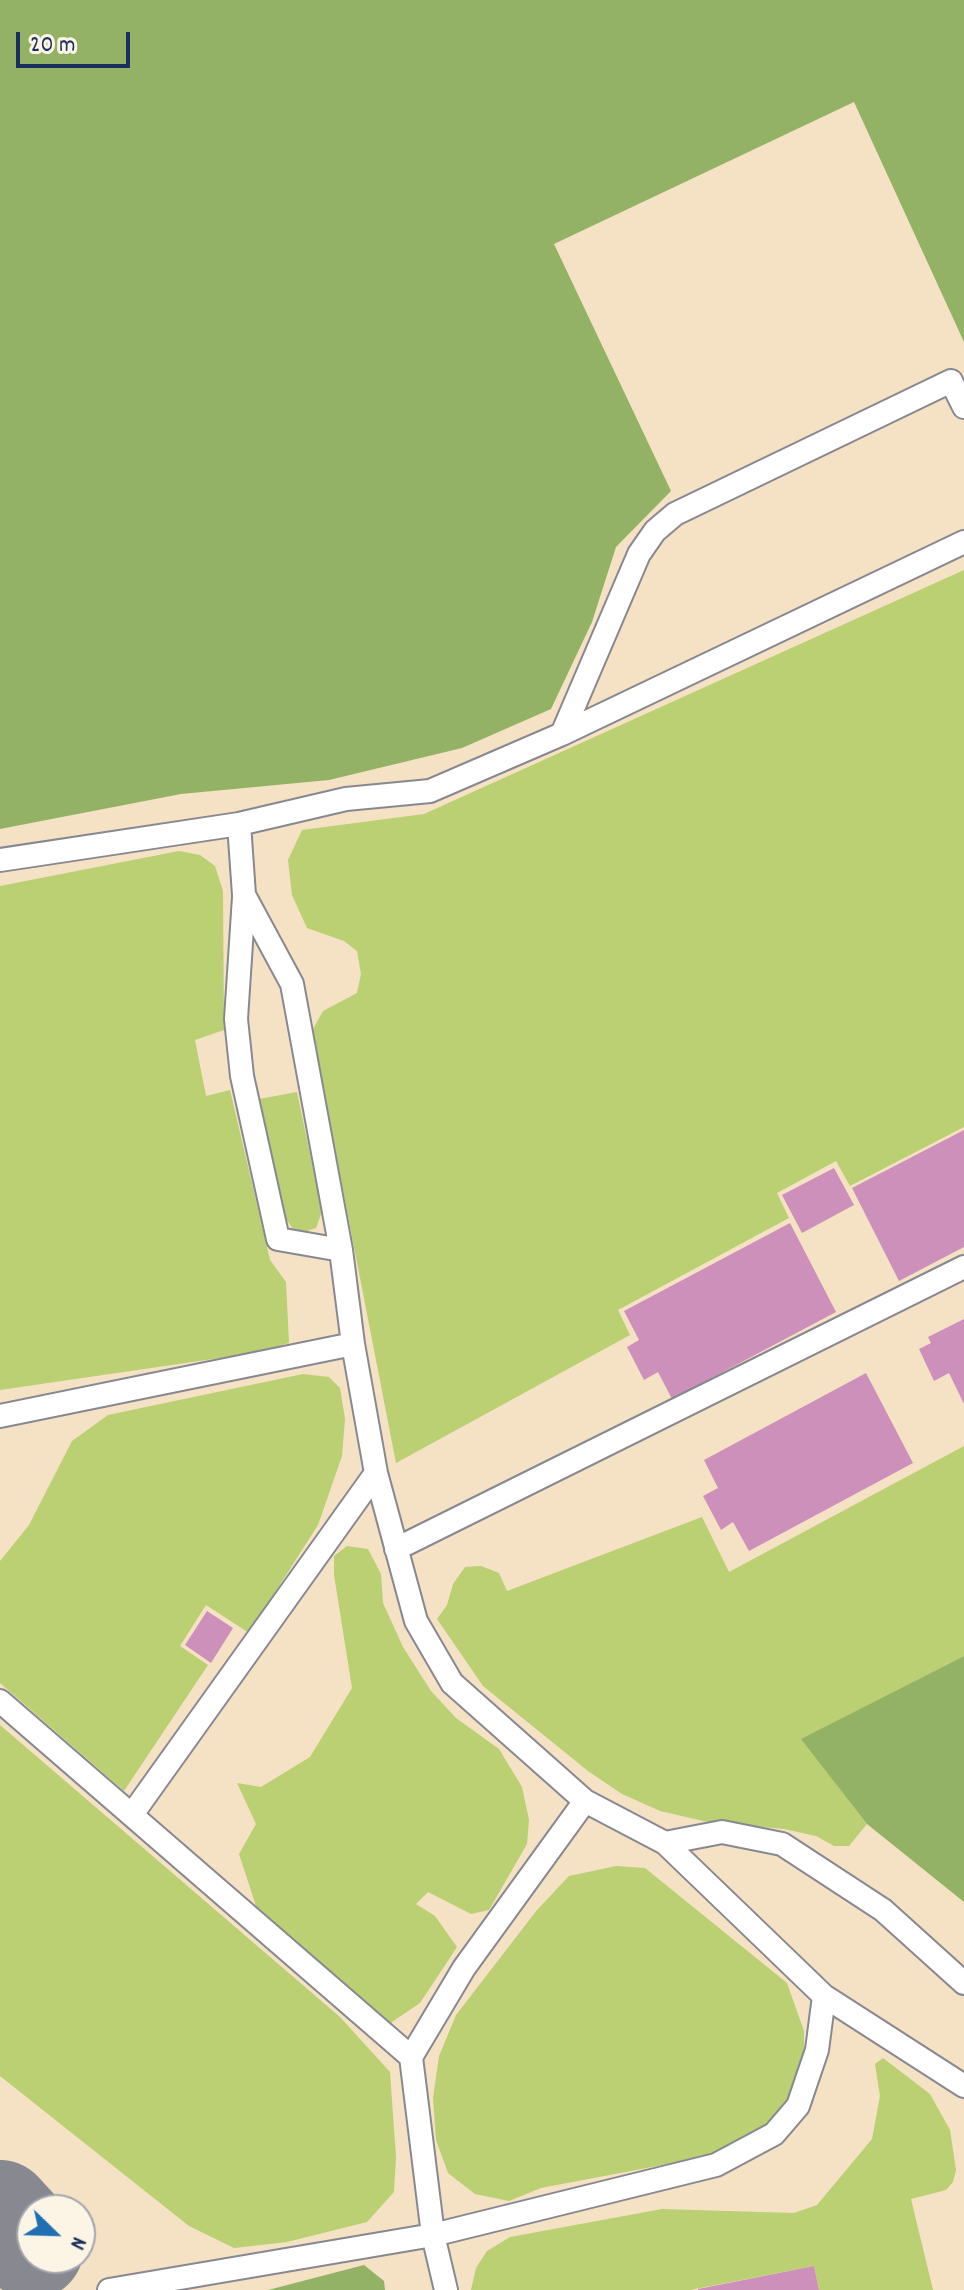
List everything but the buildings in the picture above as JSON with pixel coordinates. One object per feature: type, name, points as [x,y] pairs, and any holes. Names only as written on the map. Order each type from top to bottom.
[{"type":"lane","points":[[562,734],[639,554],[655,531],[675,514],[951,381],[964,407]]},
{"type":"lane","points":[[0,860],[239,824],[346,799],[430,791],[562,734],[964,542]]},
{"type":"lane","points":[[239,824],[244,895],[236,1019],[242,1076],[278,1239],[341,1250]]},
{"type":"lane","points":[[244,895],[292,984],[341,1250],[353,1344],[376,1473],[416,1621],[452,1683],[585,1801],[665,1843],[824,1996],[964,2086]]},
{"type":"lane","points":[[396,1549],[964,1267]]},
{"type":"lane","points":[[0,1416],[353,1344]]},
{"type":"lane","points":[[133,1813],[376,1473]]},
{"type":"lane","points":[[0,1701],[133,1813],[411,2057]]},
{"type":"lane","points":[[446,2290],[433,2235],[411,2057],[464,1968],[585,1801]]},
{"type":"lane","points":[[665,1843],[722,1832],[782,1844],[883,1910],[964,1983]]},
{"type":"lane","points":[[109,2290],[433,2235],[716,2165],[774,2134],[798,2106],[817,2050],[824,1996]]},
{"type":"green space","points":[[0,0],[964,0],[964,342],[854,102],[554,244],[671,491],[616,547],[592,622],[551,709],[462,748],[329,780],[181,794],[0,829]]},
{"type":"green space","points":[[964,570],[964,1127],[850,1186],[836,1161],[777,1193],[789,1218],[618,1310],[630,1335],[396,1463],[312,1031],[323,1011],[357,993],[361,974],[357,951],[344,941],[307,928],[292,895],[288,860],[302,830],[424,814]]},
{"type":"green space","points":[[179,851],[200,855],[215,866],[223,891],[224,1030],[195,1040],[206,1096],[230,1090],[270,1260],[286,1282],[289,1343],[254,1353],[0,1390],[0,886]]},
{"type":"green space","points":[[297,1092],[322,1211],[316,1228],[304,1232],[293,1229],[286,1219],[259,1099]]},
{"type":"green space","points":[[303,1374],[329,1377],[340,1388],[345,1419],[342,1456],[318,1525],[249,1633],[206,1605],[180,1646],[208,1665],[124,1791],[0,1683],[0,1561],[29,1525],[72,1441],[108,1415]]},
{"type":"green space","points":[[964,1446],[964,1656],[802,1739],[867,1824],[849,1846],[834,1846],[816,1836],[784,1829],[708,1822],[660,1811],[622,1794],[588,1771],[483,1686],[437,1619],[447,1605],[453,1584],[465,1567],[481,1566],[499,1573],[507,1591],[702,1517],[729,1572]]},
{"type":"green space","points":[[347,1546],[368,1549],[381,1574],[383,1603],[403,1647],[431,1691],[456,1718],[499,1749],[522,1787],[529,1820],[527,1844],[489,1910],[471,1914],[428,1892],[416,1904],[435,1916],[457,1947],[420,2003],[389,2024],[256,1906],[239,1854],[256,1824],[237,1783],[261,1787],[310,1757],[352,1688],[334,1575],[334,1556]]},
{"type":"green space","points":[[964,1656],[964,1902],[867,1824],[801,1739]]},
{"type":"green space","points":[[0,1725],[340,2017],[390,2072],[396,2157],[394,2192],[367,2222],[287,2242],[234,2248],[189,2226],[0,2076]]},
{"type":"green space","points":[[616,1866],[645,1868],[787,1983],[804,2031],[804,2055],[790,2098],[764,2132],[731,2152],[541,2188],[509,2201],[475,2194],[448,2173],[436,2140],[433,2098],[439,2056],[456,2015],[537,1910],[569,1876]]},
{"type":"green space","points":[[883,2058],[930,2094],[950,2130],[956,2170],[953,2182],[946,2190],[911,2199],[933,2290],[819,2290],[814,2266],[690,2290],[471,2290],[476,2268],[487,2251],[510,2237],[662,2209],[794,2213],[817,2205],[872,2139],[880,2096],[875,2064]]},
{"type":"green space","points":[[364,2265],[384,2281],[385,2290],[268,2290]]},
{"type":"taxiway","points":[[0,2212],[16,2230]]}]
